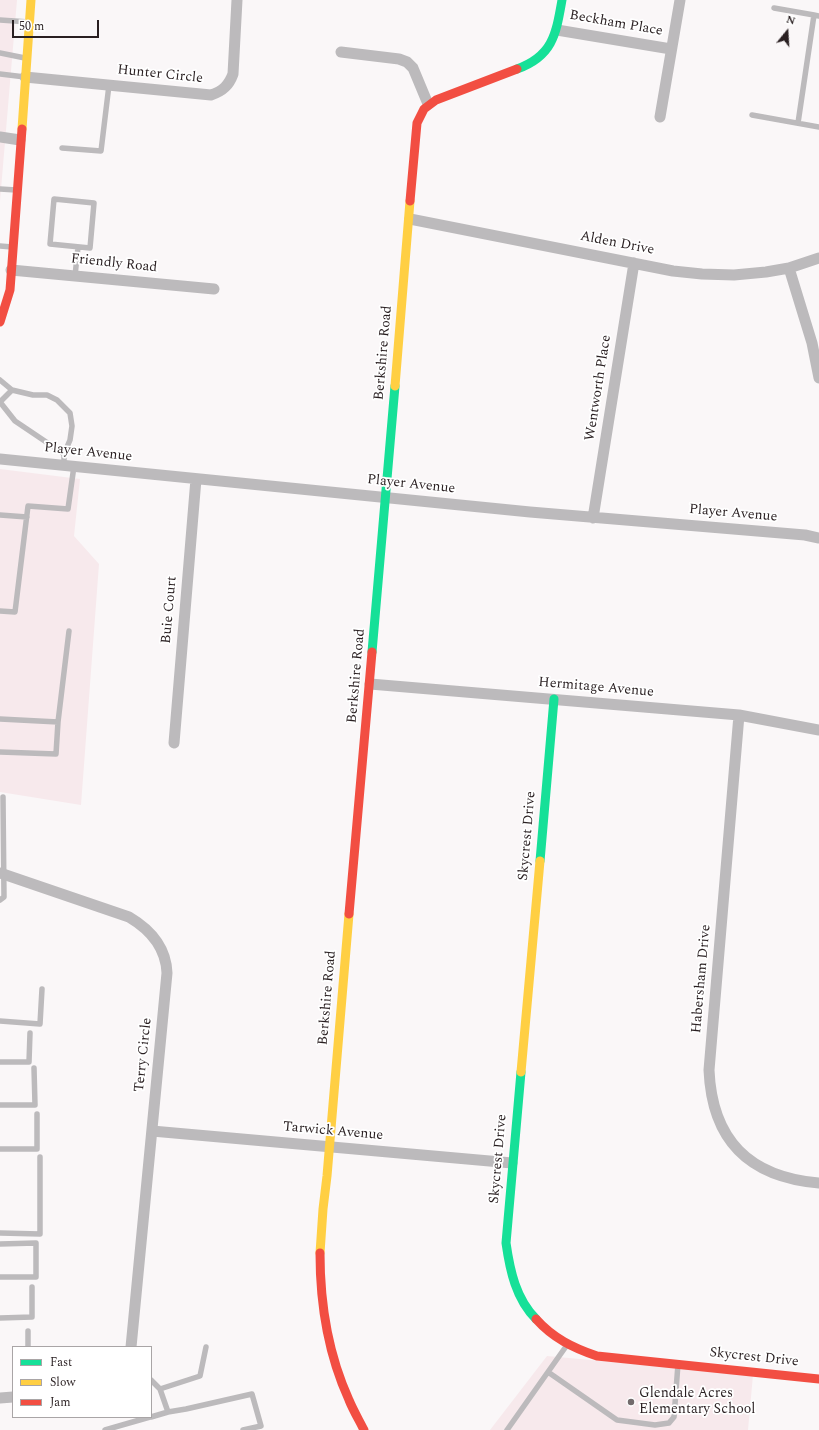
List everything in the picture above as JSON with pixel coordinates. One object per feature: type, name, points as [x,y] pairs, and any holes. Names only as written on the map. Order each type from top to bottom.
[{"type":"street","points":[[0,322],[10,290],[31,0]]},
{"type":"street","name":"Hunter Circle","points":[[25,77],[211,95],[225,88],[233,74],[238,0]]},
{"type":"street","points":[[341,52],[400,59],[407,62],[413,68],[428,104],[531,64],[544,54],[553,41],[557,30],[562,0]]},
{"type":"street","points":[[660,118],[680,0]]},
{"type":"street","name":"Beckham Place","points":[[557,30],[671,49]]},
{"type":"street","name":"Berkshire Road","points":[[364,1430],[340,1381],[332,1353],[321,1290],[319,1258],[320,1234],[327,1176],[370,684],[417,123],[422,109],[428,104]]},
{"type":"street","points":[[0,138],[20,140]]},
{"type":"street","name":"Alden Drive","points":[[410,219],[674,271],[702,274],[734,275],[766,272],[789,268],[819,258]]},
{"type":"street","name":"Wentworth Place","points":[[593,518],[634,263]]},
{"type":"street","points":[[789,268],[812,343],[819,378]]},
{"type":"street","name":"Friendly Road","points":[[11,270],[214,289]]},
{"type":"street","name":"Player Avenue","points":[[0,459],[68,462],[196,479],[593,518],[819,538]]},
{"type":"street","name":"Buie Court","points":[[174,743],[196,479]]},
{"type":"street","points":[[819,531],[819,538]]},
{"type":"street","name":"Hermitage Avenue","points":[[370,684],[739,715],[819,730]]},
{"type":"street","name":"Skycrest Drive","points":[[554,699],[506,1243],[507,1259],[511,1277],[526,1308],[540,1324],[554,1336],[568,1345],[582,1351],[598,1356],[819,1379]]},
{"type":"street","name":"Habersham Drive","points":[[739,715],[709,1070],[710,1089],[717,1117],[724,1131],[744,1156],[771,1173],[819,1183]]},
{"type":"street","name":"Terry Circle","points":[[2,874],[129,917],[152,934],[160,945],[165,958],[167,973],[132,1346]]},
{"type":"street","name":"Tarwick Avenue","points":[[152,1131],[512,1163]]},
{"type":"street","points":[[0,1398],[12,1397]]},
{"type":"lane","points":[[774,8],[816,16],[798,123]]},
{"type":"lane","points":[[0,20],[29,22]]},
{"type":"lane","points":[[0,54],[26,58]]},
{"type":"lane","points":[[0,74],[25,77]]},
{"type":"lane","points":[[62,148],[101,151],[109,85]]},
{"type":"lane","points":[[752,115],[819,127]]},
{"type":"lane","points":[[0,189],[17,190]]},
{"type":"lane","points":[[54,199],[94,203],[90,248],[78,247],[50,244],[54,199]]},
{"type":"lane","points":[[0,246],[13,247]]},
{"type":"lane","points":[[75,276],[78,247]]},
{"type":"lane","points":[[0,380],[12,390],[33,395],[47,395],[57,400],[70,413],[72,426],[68,462],[68,509],[28,506],[15,612],[0,611]]},
{"type":"lane","points":[[12,390],[0,402],[15,421],[68,462]]},
{"type":"lane","points":[[0,515],[27,517]]},
{"type":"lane","points":[[0,752],[56,754],[58,722],[69,631]]},
{"type":"lane","points":[[0,719],[58,722]]},
{"type":"lane","points":[[0,900],[4,897],[2,874],[2,797]]},
{"type":"lane","points":[[0,1021],[40,1024],[42,989]]},
{"type":"lane","points":[[0,1062],[29,1062],[30,1033]]},
{"type":"lane","points":[[0,1105],[34,1105],[34,1068]]},
{"type":"lane","points":[[0,1149],[37,1149],[37,1114]]},
{"type":"lane","points":[[0,1233],[40,1234],[40,1157]]},
{"type":"lane","points":[[0,1244],[36,1244],[36,1277],[0,1278]]},
{"type":"lane","points":[[0,1318],[32,1317],[32,1288]]},
{"type":"lane","points":[[28,1331],[28,1346]]},
{"type":"lane","points":[[507,1430],[568,1345]]},
{"type":"lane","points":[[160,1389],[200,1376],[206,1347]]},
{"type":"lane","points":[[548,1372],[617,1420],[656,1425],[669,1423],[674,1417],[678,1364]]},
{"type":"lane","points":[[152,1381],[160,1389],[168,1412]]},
{"type":"lane","points":[[152,1416],[252,1394],[262,1426],[243,1430]]},
{"type":"lane","points":[[105,1430],[147,1418]]},
{"type":"shaded area","points":[[0,0],[17,0],[0,201]]},
{"type":"shaded area","points":[[0,469],[80,479],[74,536],[99,564],[81,805],[0,792]]},
{"type":"shaded area","name":"Glendale Acres Elementary School","points":[[547,1356],[753,1375],[748,1430],[490,1430]]},
{"type":"traffic: fast","points":[[517,69],[538,58],[551,42],[558,23],[562,0]]},
{"type":"traffic: fast","points":[[372,652],[395,386]]},
{"type":"traffic: fast","points":[[540,861],[554,699]]},
{"type":"traffic: fast","points":[[521,1072],[506,1243],[515,1284],[523,1303],[536,1319]]},
{"type":"traffic: slow","points":[[22,129],[31,0]]},
{"type":"traffic: slow","points":[[395,386],[410,201]]},
{"type":"traffic: slow","points":[[521,1072],[540,861]]},
{"type":"traffic: slow","points":[[320,1253],[349,914]]},
{"type":"traffic: jam","points":[[410,201],[417,123],[424,109],[436,100],[517,69]]},
{"type":"traffic: jam","points":[[0,322],[10,290],[22,129]]},
{"type":"traffic: jam","points":[[349,914],[372,652]]},
{"type":"traffic: jam","points":[[320,1253],[320,1272],[324,1310],[331,1347],[342,1383],[352,1408],[364,1430]]},
{"type":"traffic: jam","points":[[536,1319],[549,1332],[564,1342],[597,1356],[819,1379]]},
{"type":"place","name":"Glendale Acres Elementary School","points":[[631,1402]]}]
